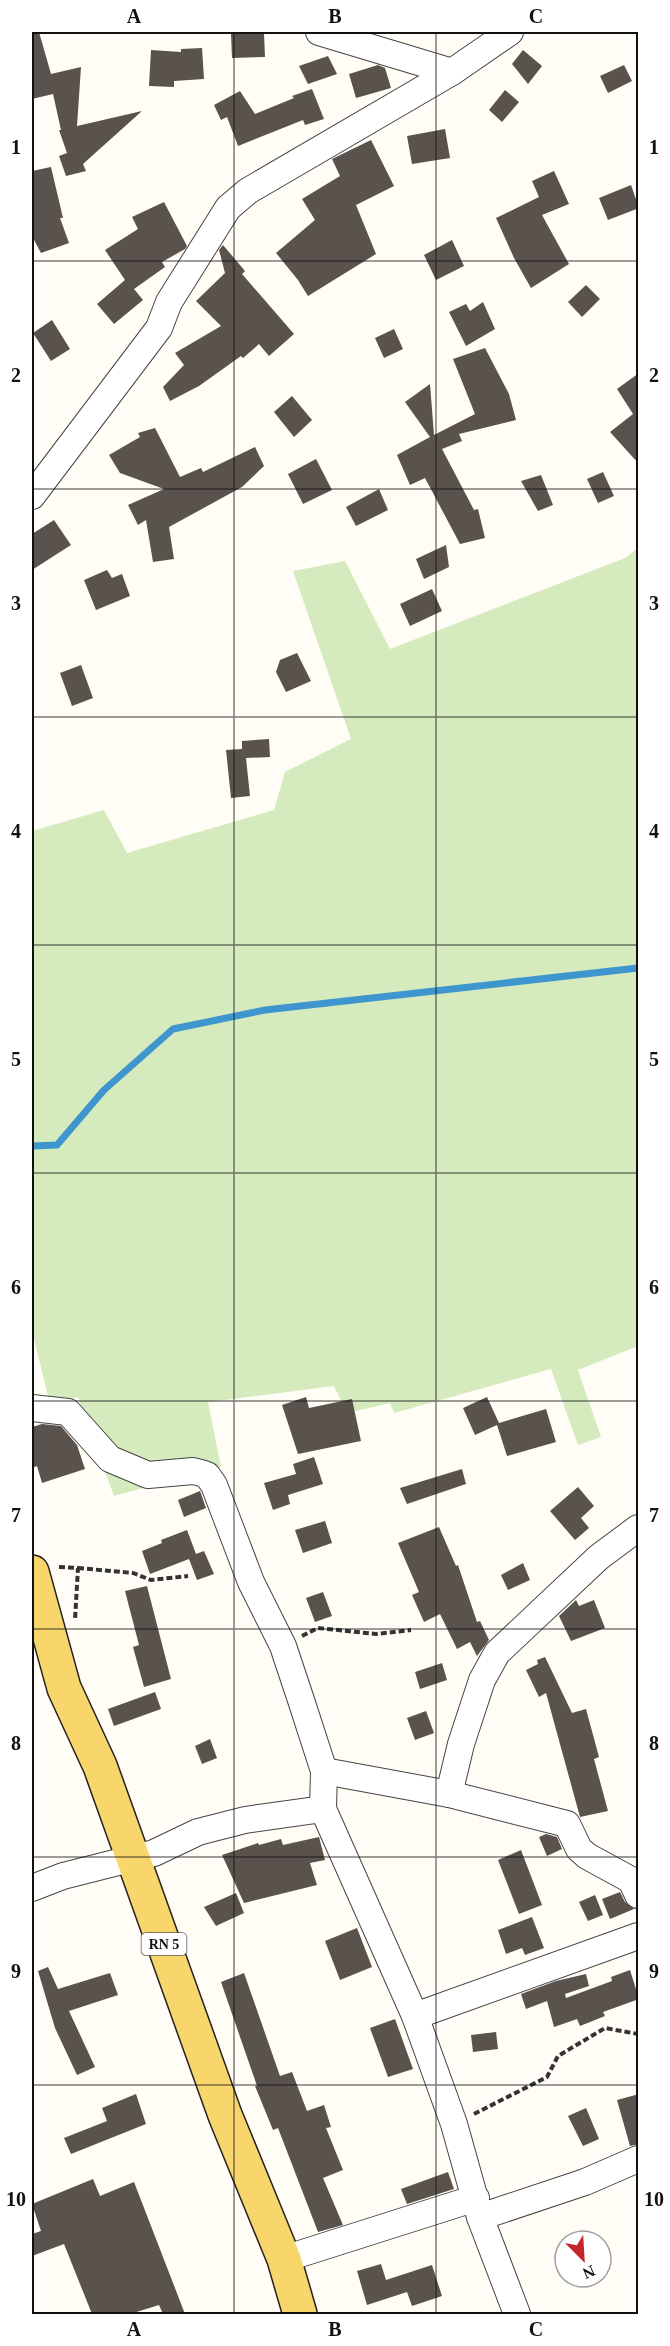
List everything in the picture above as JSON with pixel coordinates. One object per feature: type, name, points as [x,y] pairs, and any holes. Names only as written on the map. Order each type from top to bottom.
[{"type":"main road","name":"RN 5","points":[[32,1572],[64,1688],[100,1766],[225,2115],[284,2259],[300,2314]]},
{"type":"street","points":[[319,32],[452,72]]},
{"type":"street","points":[[32,496],[159,328],[170,302],[228,208],[248,191],[452,72],[510,32]]},
{"type":"street","points":[[32,1408],[68,1412],[110,1459],[143,1473],[193,1471],[207,1475],[214,1485],[251,1582],[283,1646],[324,1771],[323,1809],[415,2016],[454,2124],[478,2207],[517,2314]]},
{"type":"street","points":[[449,1794],[461,1744],[482,1680],[497,1653],[599,1557],[639,1528]]},
{"type":"street","points":[[324,1771],[449,1794],[567,1824],[579,1849],[587,1856],[631,1880],[639,1895]]},
{"type":"street","points":[[32,1888],[154,1852],[198,1832],[245,1820],[323,1809]]},
{"type":"street","points":[[415,2016],[639,1936]]},
{"type":"street","points":[[284,2259],[478,2207],[585,2182],[639,2158]]},
{"type":"path","points":[[78,1568],[133,1573],[151,1580],[188,1576]]},
{"type":"path","points":[[283,1646],[318,1628],[376,1634],[411,1630]]},
{"type":"path","points":[[454,2124],[547,2077],[558,2056],[605,2028],[639,2034]]},
{"type":"green space","points":[[638,548],[638,1346],[578,1370],[601,1437],[578,1445],[551,1369],[394,1413],[390,1403],[347,1413],[334,1386],[208,1402],[221,1467],[114,1496],[78,1397],[50,1404],[32,1331],[32,831],[104,810],[127,853],[274,810],[285,772],[351,739],[293,571],[345,561],[390,649],[625,558]]},
{"type":"building","points":[[32,32],[39,32],[51,74],[81,67],[77,126],[142,111],[83,164],[86,171],[66,176],[59,156],[67,153],[59,130],[61,130],[53,94],[32,99]]},
{"type":"building","points":[[264,33],[265,57],[232,58],[231,34]]},
{"type":"building","points":[[202,48],[204,79],[174,81],[174,87],[149,86],[151,50],[181,52],[181,49]]},
{"type":"building","points":[[523,50],[542,66],[528,84],[512,64]]},
{"type":"building","points":[[328,56],[337,74],[308,84],[299,66]]},
{"type":"building","points":[[378,65],[385,68],[391,88],[356,98],[349,74]]},
{"type":"building","points":[[624,65],[632,81],[608,93],[600,76]]},
{"type":"building","points":[[312,89],[324,119],[305,125],[303,120],[238,146],[227,117],[221,120],[214,105],[240,91],[255,114]]},
{"type":"building","points":[[505,90],[519,102],[502,122],[489,110]]},
{"type":"building","points":[[445,129],[450,158],[412,164],[407,136]]},
{"type":"building","points":[[371,140],[394,186],[356,205],[376,254],[308,296],[276,253],[315,220],[302,199],[340,176],[332,159]]},
{"type":"building","points":[[51,167],[63,218],[60,218],[69,243],[41,253],[32,236],[32,171]]},
{"type":"building","points":[[554,171],[569,204],[542,215],[569,264],[531,288],[496,218],[539,197],[532,181]]},
{"type":"building","points":[[631,185],[639,208],[608,220],[599,198]]},
{"type":"building","points":[[164,202],[187,246],[162,262],[165,267],[134,289],[143,300],[114,324],[97,304],[125,280],[105,250],[138,229],[132,217]]},
{"type":"building","points":[[452,240],[464,266],[436,280],[424,255]]},
{"type":"building","points":[[223,245],[245,271],[242,274],[294,334],[269,356],[259,344],[243,358],[241,356],[199,386],[170,401],[163,387],[184,365],[175,353],[221,326],[196,301],[225,273],[219,250]]},
{"type":"building","points":[[586,285],[600,299],[582,317],[568,302]]},
{"type":"building","points":[[483,302],[495,329],[466,346],[449,312],[466,304],[470,311]]},
{"type":"building","points":[[52,320],[70,349],[51,361],[33,333]]},
{"type":"building","points":[[394,329],[403,349],[384,358],[375,338]]},
{"type":"building","points":[[485,348],[509,394],[516,420],[459,434],[462,441],[442,449],[474,510],[478,509],[485,538],[460,544],[425,478],[410,485],[397,455],[430,437],[405,402],[430,384],[434,435],[475,414],[453,359]]},
{"type":"building","points":[[639,373],[639,464],[610,432],[633,414],[617,389]]},
{"type":"building","points":[[292,396],[312,420],[294,437],[274,412]]},
{"type":"building","points":[[155,428],[180,477],[201,468],[203,472],[255,447],[264,466],[242,487],[169,527],[174,559],[153,562],[146,520],[138,525],[128,505],[164,489],[120,473],[109,455],[140,437],[138,433]]},
{"type":"building","points":[[316,459],[332,490],[303,504],[288,474]]},
{"type":"building","points":[[603,472],[614,496],[598,503],[587,479]]},
{"type":"building","points":[[541,475],[553,505],[538,511],[521,481]]},
{"type":"building","points":[[379,489],[388,510],[356,526],[346,507]]},
{"type":"building","points":[[54,520],[71,545],[32,570],[32,534]]},
{"type":"building","points":[[446,545],[449,567],[424,579],[416,559]]},
{"type":"building","points":[[107,570],[112,578],[122,574],[130,596],[96,610],[84,580]]},
{"type":"building","points":[[432,589],[442,611],[410,626],[400,604]]},
{"type":"building","points":[[297,653],[311,681],[286,692],[276,672],[280,660]]},
{"type":"building","points":[[81,665],[93,698],[72,706],[60,673]]},
{"type":"building","points":[[269,739],[270,757],[246,758],[250,796],[231,798],[226,750],[242,749],[242,741]]},
{"type":"building","points":[[306,1397],[309,1408],[352,1399],[361,1441],[298,1454],[282,1405]]},
{"type":"building","points":[[487,1397],[499,1423],[546,1409],[556,1442],[507,1456],[497,1425],[475,1435],[463,1408]]},
{"type":"building","points":[[42,1424],[61,1426],[77,1445],[85,1469],[42,1483],[37,1466],[32,1468],[32,1427]]},
{"type":"building","points":[[314,1457],[323,1484],[288,1495],[290,1504],[273,1510],[264,1483],[296,1474],[293,1464]]},
{"type":"building","points":[[462,1469],[466,1484],[407,1504],[400,1488]]},
{"type":"building","points":[[578,1487],[594,1506],[581,1518],[589,1528],[575,1540],[550,1511]]},
{"type":"building","points":[[200,1491],[206,1508],[184,1517],[178,1500]]},
{"type":"building","points":[[325,1521],[332,1543],[303,1553],[295,1530]]},
{"type":"building","points":[[439,1527],[456,1566],[458,1565],[477,1622],[480,1621],[489,1640],[477,1656],[470,1642],[457,1649],[440,1614],[424,1622],[412,1595],[419,1592],[398,1543]]},
{"type":"building","points":[[187,1530],[196,1554],[204,1551],[214,1574],[197,1580],[189,1559],[150,1574],[142,1551],[162,1543],[161,1540]]},
{"type":"building","points":[[523,1563],[530,1580],[508,1590],[501,1575]]},
{"type":"building","points":[[147,1586],[171,1679],[144,1687],[133,1647],[139,1645],[125,1591]]},
{"type":"building","points":[[323,1592],[332,1616],[315,1622],[306,1598]]},
{"type":"building","points":[[576,1600],[579,1606],[594,1600],[605,1628],[571,1641],[559,1616]]},
{"type":"building","points":[[545,1657],[572,1713],[586,1709],[599,1757],[594,1759],[608,1811],[580,1817],[546,1693],[539,1697],[526,1670],[538,1664],[537,1660]]},
{"type":"building","points":[[442,1663],[447,1680],[420,1689],[415,1672]]},
{"type":"building","points":[[155,1692],[161,1709],[114,1726],[108,1709]]},
{"type":"building","points":[[426,1711],[434,1733],[415,1740],[407,1718]]},
{"type":"building","points":[[210,1739],[217,1758],[202,1764],[195,1746]]},
{"type":"building","points":[[546,1834],[557,1837],[562,1849],[547,1856],[539,1837]]},
{"type":"building","points":[[319,1837],[325,1860],[310,1863],[317,1885],[244,1903],[222,1855],[258,1843],[259,1845],[281,1839],[283,1845]]},
{"type":"building","points":[[521,1850],[542,1905],[519,1914],[498,1860]]},
{"type":"building","points":[[620,1892],[625,1902],[634,1909],[610,1919],[602,1899]]},
{"type":"building","points":[[236,1893],[244,1913],[216,1926],[204,1907]]},
{"type":"building","points":[[595,1895],[603,1915],[588,1921],[579,1902]]},
{"type":"building","points":[[532,1917],[544,1948],[525,1955],[522,1948],[506,1954],[498,1930]]},
{"type":"building","points":[[357,1928],[372,1967],[340,1980],[325,1941]]},
{"type":"building","points":[[48,1967],[58,1989],[110,1973],[118,1995],[69,2011],[95,2067],[77,2075],[55,2028],[38,1971]]},
{"type":"building","points":[[630,1970],[639,1999],[603,2012],[605,2016],[580,2026],[577,2019],[554,2027],[547,2001],[526,2009],[521,1994],[556,1981],[586,1974],[589,1986],[565,1994],[566,1998],[612,1981],[611,1977]]},
{"type":"building","points":[[244,1973],[280,2076],[292,2072],[307,2111],[324,2105],[331,2127],[326,2128],[343,2170],[323,2178],[343,2225],[318,2232],[278,2128],[273,2130],[255,2086],[257,2086],[221,1982]]},
{"type":"building","points":[[395,2019],[413,2069],[388,2077],[370,2028]]},
{"type":"building","points":[[496,2032],[498,2049],[473,2052],[471,2035]]},
{"type":"building","points":[[136,2094],[146,2124],[71,2154],[64,2138],[107,2121],[102,2108]]},
{"type":"building","points":[[639,2094],[639,2144],[630,2146],[617,2100]]},
{"type":"building","points":[[586,2108],[599,2139],[583,2146],[568,2116]]},
{"type":"building","points":[[448,2172],[454,2189],[407,2204],[401,2189]]},
{"type":"building","points":[[93,2179],[100,2196],[134,2182],[185,2314],[163,2314],[159,2305],[130,2314],[92,2314],[64,2244],[32,2256],[32,2234],[41,2231],[32,2204]]},
{"type":"building","points":[[381,2264],[386,2280],[432,2265],[442,2296],[412,2306],[407,2292],[367,2305],[357,2271]]},
{"type":"waterway","points":[[32,1146],[57,1145],[104,1090],[173,1029],[265,1010],[638,968]]}]
